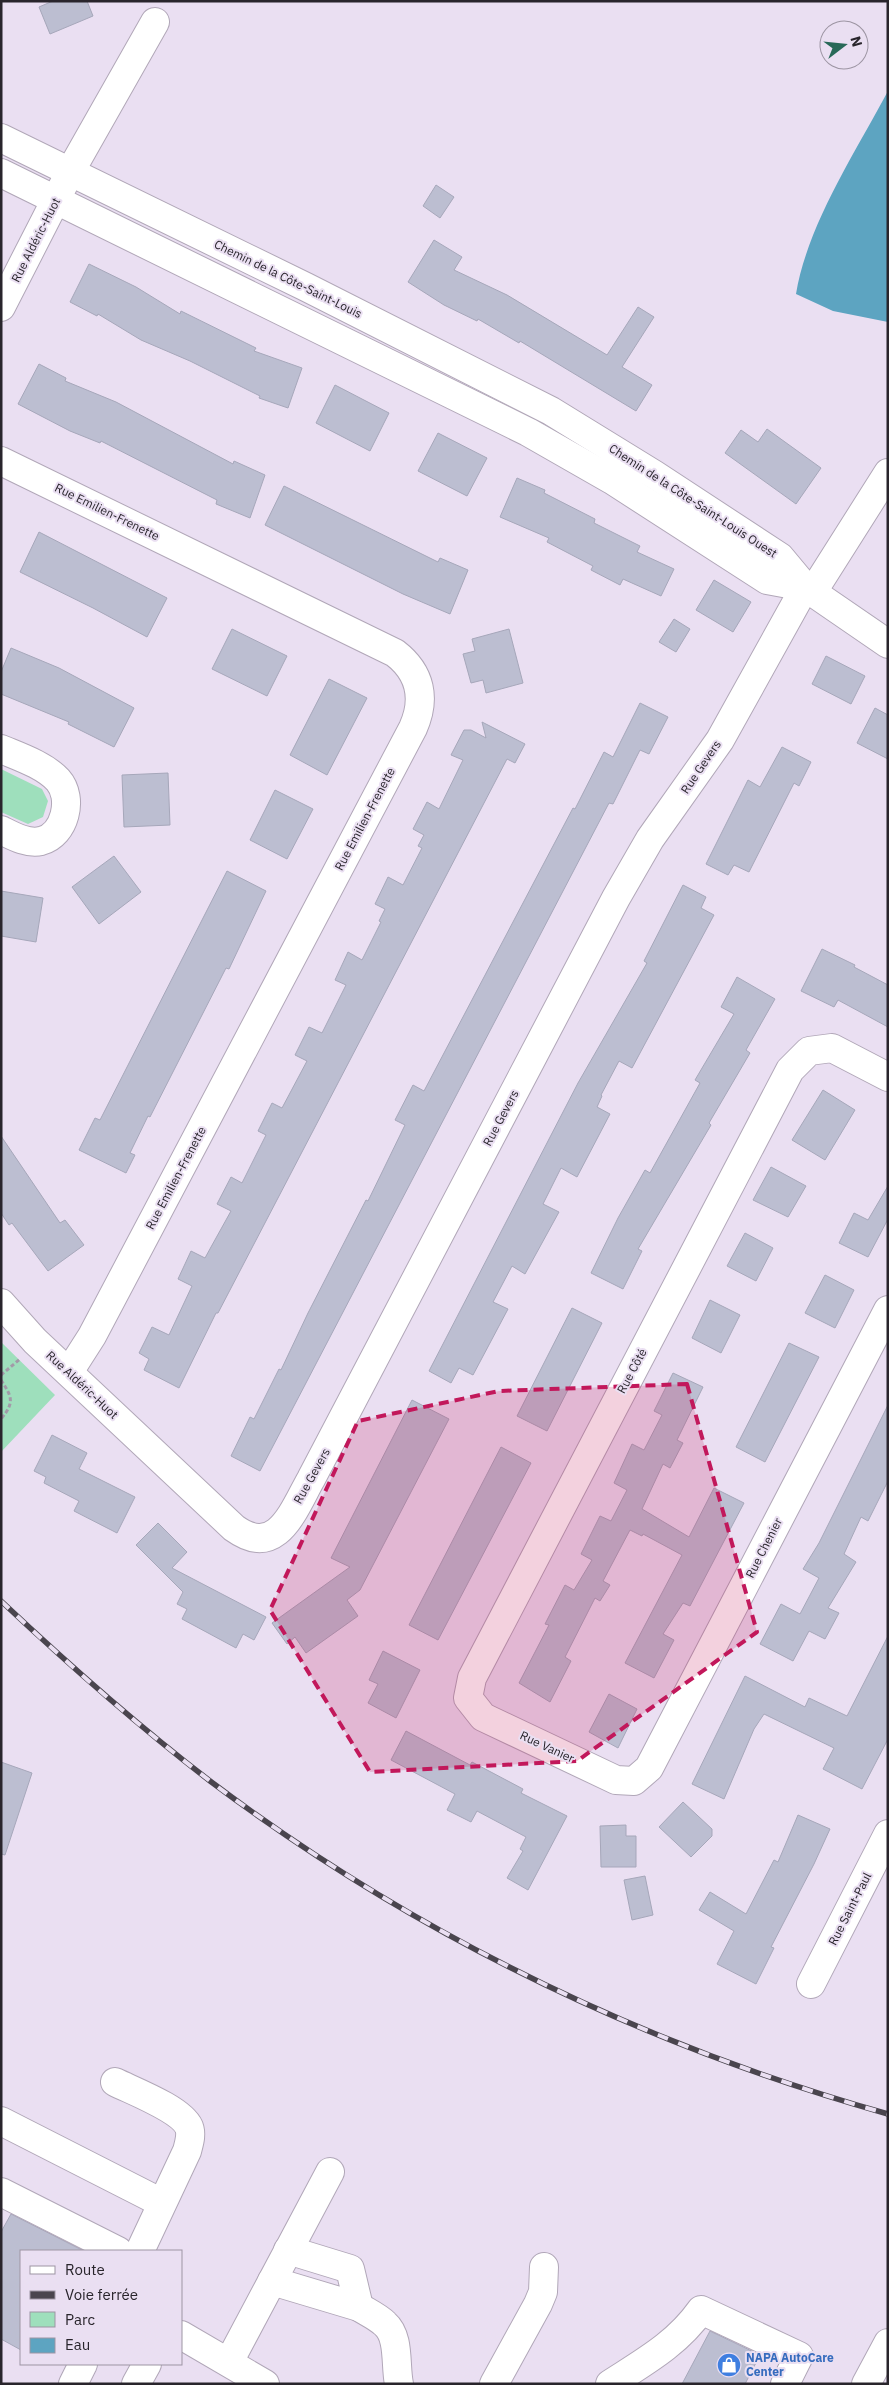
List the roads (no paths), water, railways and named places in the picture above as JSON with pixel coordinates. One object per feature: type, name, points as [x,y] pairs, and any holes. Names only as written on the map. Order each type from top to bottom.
[{"type":"street","name":"Rue Aldéric-Huot","points":[[1,307],[70,172],[155,22]]},
{"type":"street","name":"Chemin de la Côte-Saint-Louis","points":[[1,138],[508,388],[573,424]]},
{"type":"street","points":[[1,173],[494,415],[559,449],[573,424]]},
{"type":"street","name":"Chemin de la Côte-Saint-Louis Ouest","points":[[573,424],[780,557],[808,590],[888,644]]},
{"type":"street","name":"Chemin de la Côte-Saint-Louis Ouest","points":[[559,449],[625,488],[767,580],[808,590]]},
{"type":"street","name":"Rue Emilien-Frenette","points":[[1,461],[395,653],[413,670],[420,690],[419,712],[413,728],[92,1336],[68,1372]]},
{"type":"street","name":"Rue Gevers","points":[[167,1463],[225,1521],[252,1539],[261,1540],[270,1537],[287,1520],[311,1479],[616,898],[650,839],[720,740],[808,590],[888,473]]},
{"type":"street","points":[[1,749],[49,772],[62,786],[67,801],[63,819],[58,828],[46,839],[34,842],[1,830]]},
{"type":"street","name":"Rue Côté","points":[[468,1698],[472,1678],[790,1070],[809,1051],[832,1048],[888,1077]]},
{"type":"street","name":"Rue Aldéric-Huot","points":[[1,1303],[27,1333],[167,1463]]},
{"type":"street","name":"Rue Chenier","points":[[634,1781],[649,1768],[888,1310]]},
{"type":"street","name":"Rue Vanier","points":[[468,1698],[483,1717],[616,1780],[634,1781]]},
{"type":"street","name":"Rue Saint-Paul","points":[[811,1984],[888,1834]]},
{"type":"street","points":[[115,2082],[172,2111],[183,2119],[189,2128],[190,2138],[187,2151],[140,2250]]},
{"type":"street","points":[[1,2121],[162,2203]]},
{"type":"street","points":[[229,2362],[330,2172]]},
{"type":"street","points":[[1,2192],[116,2250]]},
{"type":"street","points":[[288,2250],[350,2269],[359,2307]]},
{"type":"street","points":[[494,2384],[538,2304],[543,2292],[544,2267]]},
{"type":"street","points":[[272,2281],[359,2307],[384,2322],[393,2336],[399,2384]]},
{"type":"street","points":[[610,2384],[666,2348],[701,2310],[804,2346],[785,2384]]},
{"type":"street","points":[[182,2335],[266,2384]]},
{"type":"street","points":[[866,2384],[888,2343]]},
{"type":"street","points":[[73,2384],[82,2365]]},
{"type":"street","points":[[136,2384],[146,2365]]},
{"type":"water","points":[[888,91],[888,322],[833,311],[796,294],[810,242],[821,216]]},
{"type":"railway","points":[[1,1601],[103,1694],[210,1781],[288,1836],[368,1888],[450,1935],[534,1979],[620,2019],[707,2054],[797,2086],[888,2114]]},
{"type":"place","name":"NAPA AutoCare Center","points":[[729,2365]]}]
